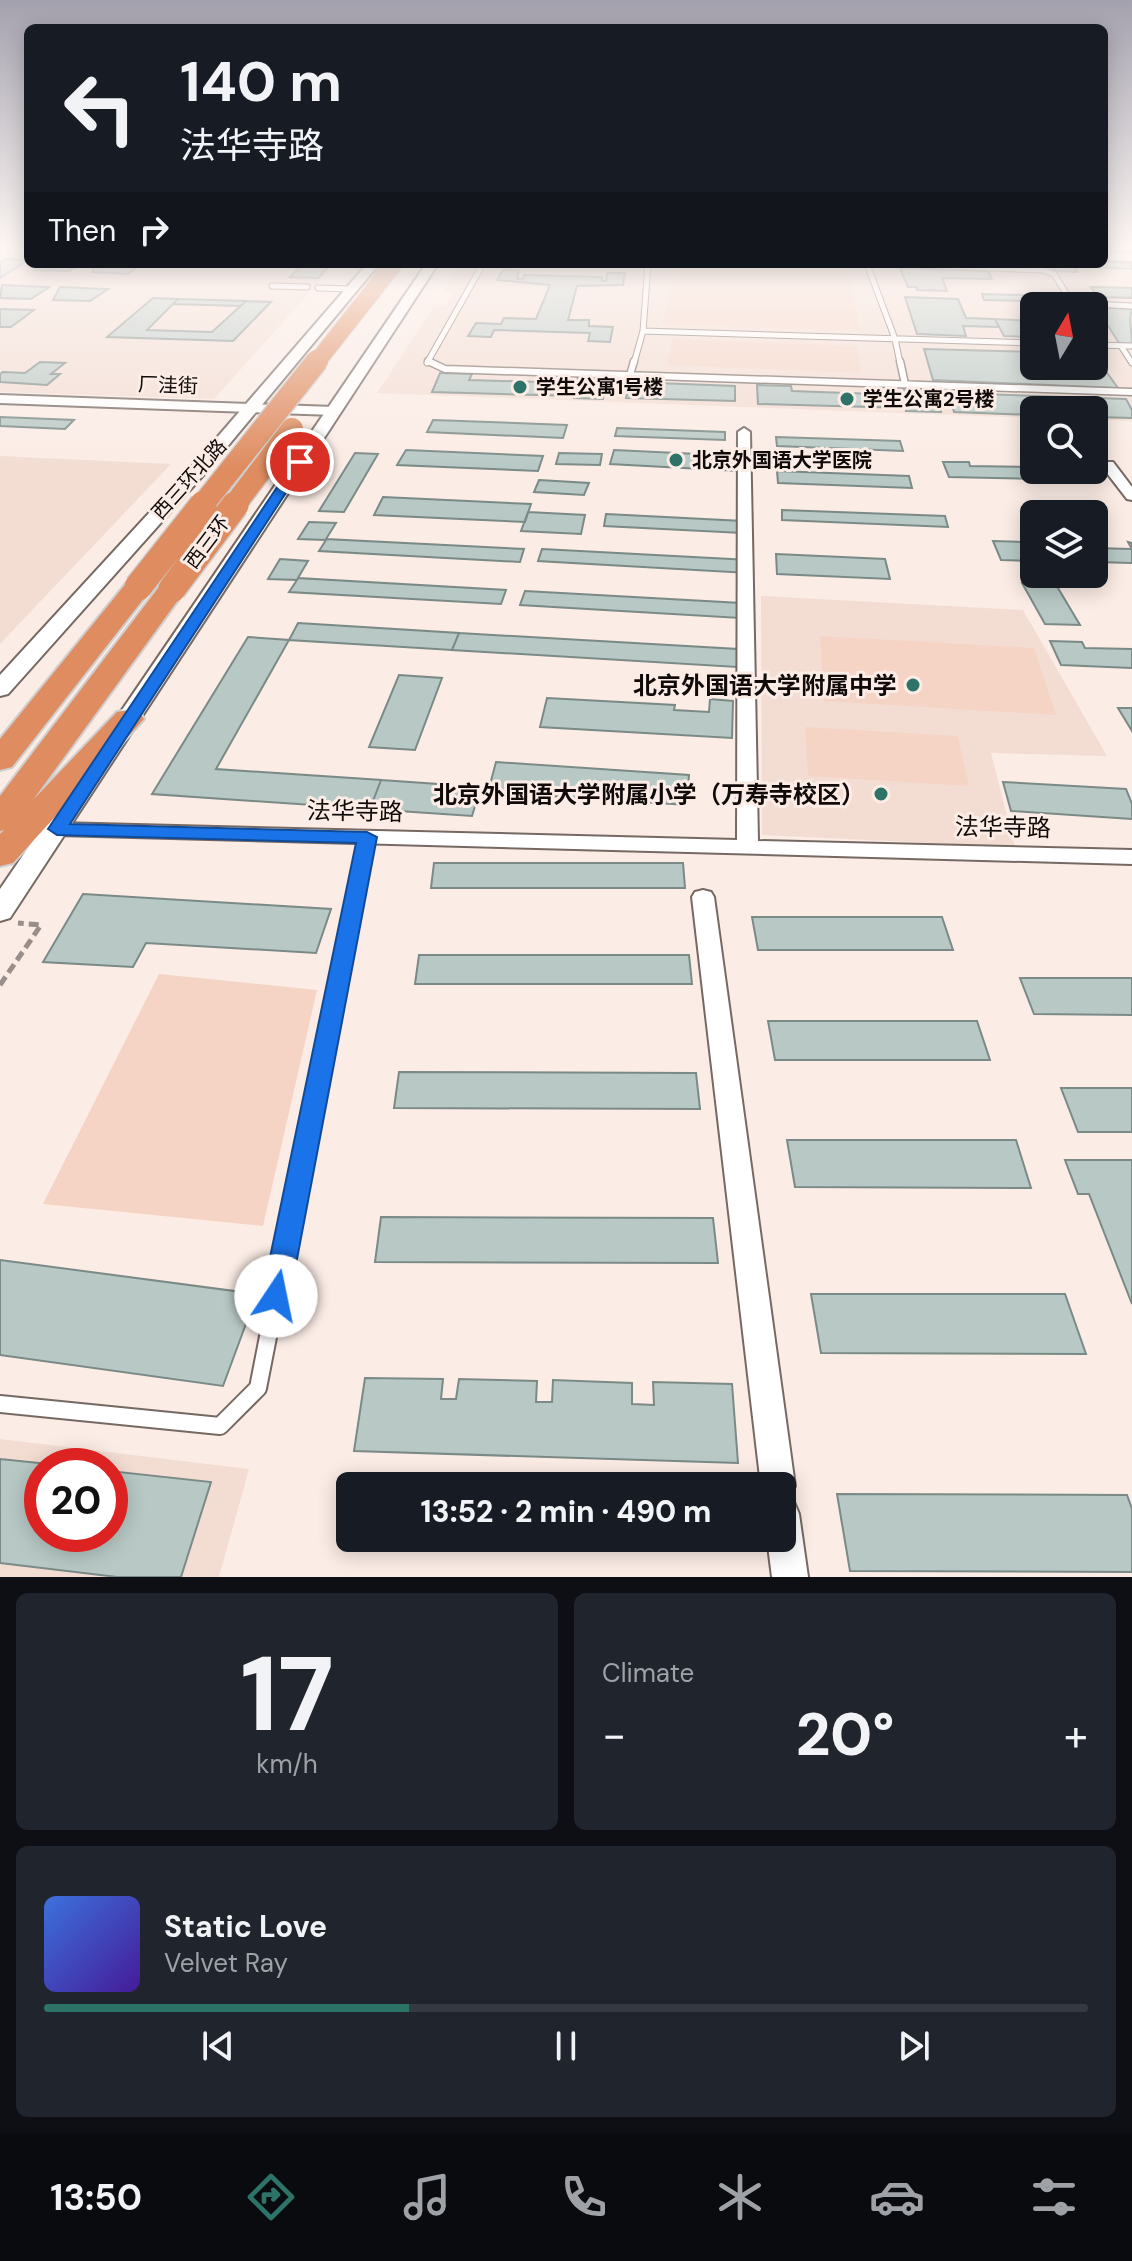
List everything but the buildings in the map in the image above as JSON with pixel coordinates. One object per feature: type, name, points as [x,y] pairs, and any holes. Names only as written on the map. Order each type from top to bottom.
[{"type":"highway","name":"西三环","points":[[0,760],[348,322]]},
{"type":"highway","name":"西三环","points":[[0,820],[371,322]]},
{"type":"highway","points":[[0,855],[128,719]]},
{"type":"street","name":"西三环北路","points":[[0,689],[324,322]]},
{"type":"street","points":[[7,917],[57,829],[128,719],[394,322]]},
{"type":"street","name":"厂洼街","points":[[0,399],[334,411]]},
{"type":"street","points":[[744,432],[748,847]]},
{"type":"street","points":[[1108,465],[1132,496]]},
{"type":"street","name":"法华寺路","points":[[57,829],[1132,857]]},
{"type":"street","points":[[703,897],[776,1472]]},
{"type":"street","points":[[787,1552],[790,1577]]},
{"type":"lane","points":[[450,322],[427,363],[445,369],[1132,392]]},
{"type":"lane","points":[[630,375],[644,322]]},
{"type":"lane","points":[[889,322],[905,384]]},
{"type":"lane","points":[[643,331],[1020,343]]},
{"type":"lane","points":[[1108,345],[1132,346]]},
{"type":"lane","points":[[1121,346],[1132,363]]},
{"type":"lane","points":[[0,1404],[220,1426],[258,1388],[367,837]]},
{"type":"path","points":[[0,985],[41,925],[7,917]]},
{"type":"shaded area","points":[[0,322],[283,322],[214,399],[0,392]]},
{"type":"shaded area","points":[[424,322],[1020,322],[1020,380],[1108,380],[1108,322],[1132,322],[1132,421],[1108,420],[1108,396],[1020,396],[1020,417],[377,393]]},
{"type":"shaded area","points":[[858,322],[860,330],[662,324]]},
{"type":"shaded area","points":[[672,339],[857,346],[861,373],[667,365]]},
{"type":"shaded area","points":[[0,456],[171,464],[0,644]]},
{"type":"shaded area","points":[[761,596],[1023,610],[1107,756],[991,753],[1015,847],[762,835]]},
{"type":"shaded area","points":[[820,636],[1034,648],[1056,715],[824,701]]},
{"type":"shaded area","points":[[805,727],[958,736],[969,786],[808,776]]},
{"type":"shaded area","points":[[159,974],[317,990],[263,1226],[43,1204]]},
{"type":"shaded area","points":[[0,1439],[75,1448],[24,1448],[24,1552],[128,1552],[128,1454],[249,1469],[219,1577],[0,1577]]},
{"type":"place","name":"学生公寓1号楼","points":[[520,387]]},
{"type":"place","name":"学生公寓2号楼","points":[[847,399]]},
{"type":"place","name":"北京外国语大学医院","points":[[676,460]]},
{"type":"place","name":"北京外国语大学附属中学","points":[[913,685]]},
{"type":"place","name":"北京外国语大学附属小学（万寿寺校区）","points":[[881,794]]},
{"type":"route","points":[[276,1296],[367,837],[57,829],[300,462]]}]
